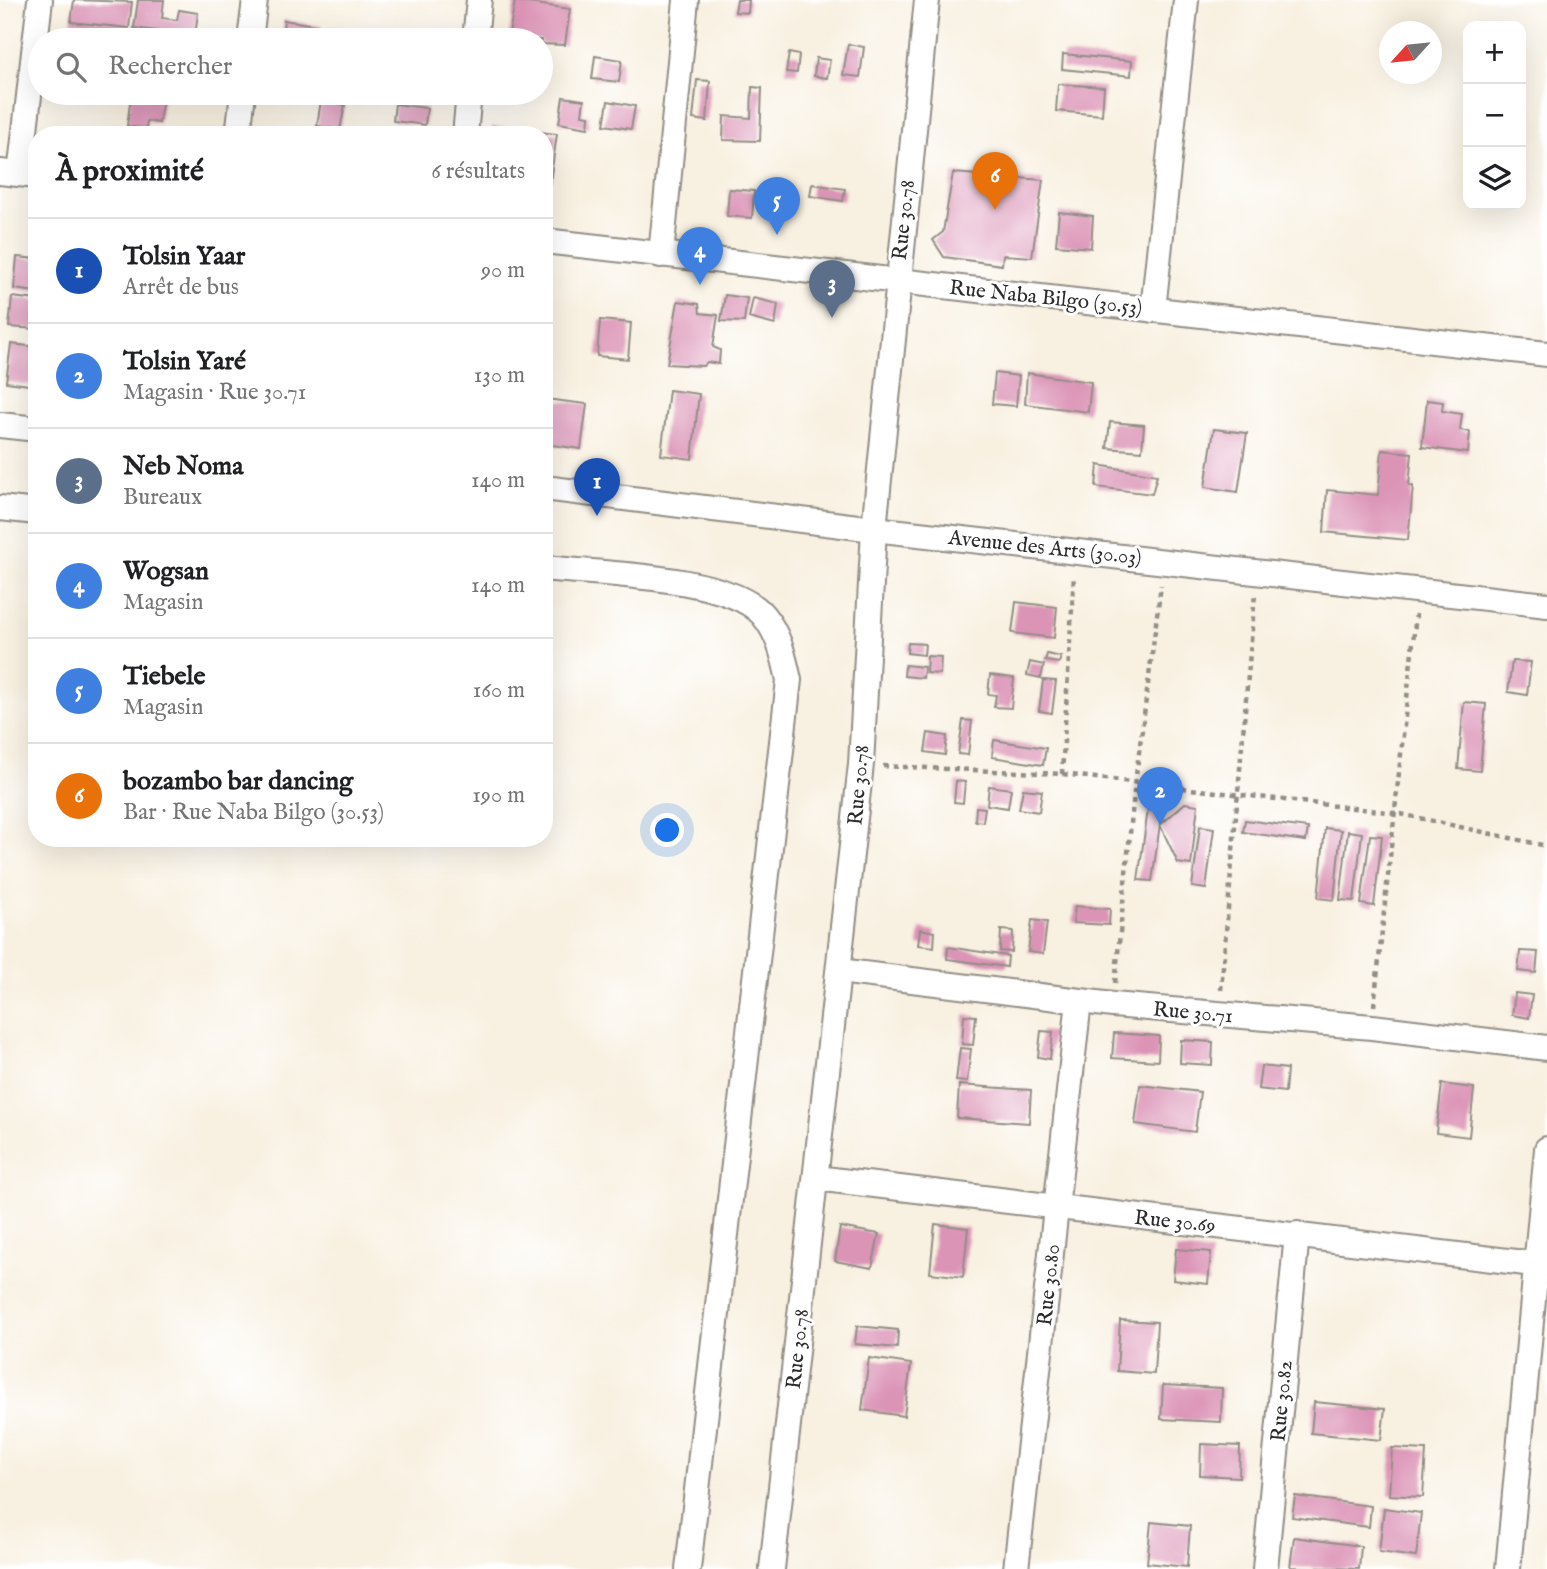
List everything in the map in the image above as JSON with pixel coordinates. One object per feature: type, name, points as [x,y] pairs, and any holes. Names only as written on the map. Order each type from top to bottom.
[{"type":"street","points":[[37,28],[40,0]]},
{"type":"street","points":[[252,28],[255,0]]},
{"type":"street","points":[[476,28],[479,0]]},
{"type":"street","points":[[661,255],[686,0]]},
{"type":"street","name":"Rue 30.78","points":[[780,1568],[816,1178],[861,764],[874,529],[927,0]]},
{"type":"street","points":[[1153,310],[1186,0]]},
{"type":"street","points":[[19,174],[28,99]]},
{"type":"street","points":[[239,126],[242,105]]},
{"type":"street","points":[[466,126],[469,105]]},
{"type":"street","name":"Rue Naba Bilgo (30.53)","points":[[553,242],[1547,354]]},
{"type":"street","points":[[0,425],[28,428]]},
{"type":"street","name":"Avenue des Arts (30.03)","points":[[553,489],[874,529],[1547,604]]},
{"type":"street","points":[[0,508],[28,511]]},
{"type":"street","points":[[553,569],[700,585],[733,594],[762,614],[782,646],[789,680],[688,1569]]},
{"type":"street","name":"Rue 30.71","points":[[839,971],[1113,1005],[1371,1027],[1547,1048]]},
{"type":"street","name":"Rue 30.80","points":[[1016,1569],[1079,1000]]},
{"type":"street","points":[[1508,1569],[1534,1264],[1547,1149]]},
{"type":"street","name":"Rue 30.69","points":[[816,1178],[1534,1264]]},
{"type":"street","name":"Rue 30.82","points":[[1265,1569],[1297,1234]]},
{"type":"path","points":[[1062,774],[1076,550]]},
{"type":"path","points":[[1113,1005],[1135,783],[1164,560]]},
{"type":"path","points":[[1219,1015],[1257,571]]},
{"type":"path","points":[[1371,1027],[1418,589]]},
{"type":"path","points":[[861,764],[1062,774],[1396,813],[1547,846]]},
{"type":"building","points":[[74,0],[132,2],[129,28],[71,22]]},
{"type":"building","points":[[138,0],[164,0],[162,18],[177,20],[179,10],[198,13],[196,28],[134,28]]},
{"type":"building","points":[[737,0],[749,0],[748,13],[735,12]]},
{"type":"building","points":[[515,1],[570,9],[565,45],[553,44],[553,28],[510,28]]},
{"type":"building","points":[[284,20],[321,26],[321,28],[283,28]]},
{"type":"building","points":[[848,44],[864,47],[860,77],[843,75]]},
{"type":"building","points":[[789,53],[799,55],[797,73],[786,72]]},
{"type":"building","points":[[1063,54],[1132,61],[1131,76],[1062,69]]},
{"type":"building","points":[[595,56],[622,60],[619,82],[592,79]]},
{"type":"building","points":[[816,58],[830,60],[827,78],[814,76]]},
{"type":"building","points":[[697,80],[710,81],[707,121],[693,119]]},
{"type":"building","points":[[1058,84],[1104,87],[1102,115],[1056,111]]},
{"type":"building","points":[[752,87],[762,88],[760,141],[723,140],[724,116],[751,118]]},
{"type":"building","points":[[563,97],[584,100],[582,115],[589,116],[588,128],[559,123]]},
{"type":"building","points":[[608,101],[635,106],[631,129],[604,125]]},
{"type":"building","points":[[130,105],[162,105],[159,123],[147,121],[146,126],[127,126]]},
{"type":"building","points":[[320,105],[345,105],[341,126],[317,126]]},
{"type":"building","points":[[395,105],[427,108],[425,125],[393,121]]},
{"type":"building","points":[[553,134],[557,134],[553,162]]},
{"type":"building","points":[[953,173],[1043,180],[1032,257],[1003,255],[1002,265],[944,257],[933,240],[943,232]]},
{"type":"building","points":[[812,184],[845,189],[843,201],[810,196]]},
{"type":"building","points":[[729,189],[754,191],[752,218],[727,216]]},
{"type":"building","points":[[1059,212],[1093,216],[1091,248],[1056,245]]},
{"type":"building","points":[[17,257],[28,258],[28,291],[14,289]]},
{"type":"building","points":[[725,295],[747,298],[744,322],[721,321]]},
{"type":"building","points":[[12,297],[28,299],[28,328],[9,327]]},
{"type":"building","points":[[753,298],[778,304],[775,325],[749,318]]},
{"type":"building","points":[[678,301],[699,304],[700,313],[718,315],[713,347],[720,350],[719,364],[667,364]]},
{"type":"building","points":[[600,320],[631,323],[628,359],[597,356]]},
{"type":"building","points":[[11,344],[28,346],[28,385],[6,382]]},
{"type":"building","points":[[995,373],[1019,376],[1016,406],[992,404]]},
{"type":"building","points":[[1027,373],[1091,382],[1088,412],[1025,404]]},
{"type":"building","points":[[669,390],[699,394],[692,459],[661,455]]},
{"type":"building","points":[[553,400],[587,404],[581,449],[553,445]]},
{"type":"building","points":[[1427,400],[1443,402],[1442,411],[1462,414],[1460,430],[1470,432],[1468,453],[1422,447]]},
{"type":"building","points":[[1110,422],[1144,425],[1142,451],[1107,448]]},
{"type":"building","points":[[1214,429],[1247,433],[1238,492],[1205,487]]},
{"type":"building","points":[[1382,450],[1412,453],[1409,485],[1413,486],[1408,540],[1324,532],[1327,490],[1378,495]]},
{"type":"building","points":[[1098,465],[1157,475],[1152,494],[1096,487]]},
{"type":"building","points":[[1016,602],[1057,607],[1054,638],[1012,633]]},
{"type":"building","points":[[908,643],[925,644],[924,655],[907,653]]},
{"type":"building","points":[[1047,654],[1061,657],[1059,663],[1045,661]]},
{"type":"building","points":[[927,656],[941,657],[940,674],[926,673]]},
{"type":"building","points":[[1512,661],[1531,662],[1527,695],[1508,692]]},
{"type":"building","points":[[1030,662],[1044,665],[1041,678],[1027,675]]},
{"type":"building","points":[[905,665],[924,667],[923,678],[904,676]]},
{"type":"building","points":[[990,675],[1014,678],[1011,708],[994,707],[996,695],[988,694]]},
{"type":"building","points":[[1043,680],[1056,681],[1052,713],[1039,711]]},
{"type":"building","points":[[1464,702],[1486,704],[1480,771],[1458,769]]},
{"type":"building","points":[[963,720],[972,721],[968,755],[958,754]]},
{"type":"building","points":[[928,733],[947,736],[945,755],[925,752]]},
{"type":"building","points":[[994,740],[1046,748],[1043,765],[992,757]]},
{"type":"building","points":[[956,781],[965,782],[963,803],[954,802]]},
{"type":"building","points":[[989,786],[1011,789],[1008,808],[987,805]]},
{"type":"building","points":[[1023,789],[1042,791],[1039,812],[1019,809]]},
{"type":"building","points":[[1149,802],[1163,803],[1152,881],[1138,880]]},
{"type":"building","points":[[1185,803],[1198,805],[1191,865],[1178,863],[1160,825]]},
{"type":"building","points":[[976,807],[985,808],[983,822],[975,821]]},
{"type":"building","points":[[1245,820],[1308,828],[1306,841],[1243,832]]},
{"type":"building","points":[[1200,826],[1214,828],[1206,889],[1192,887]]},
{"type":"building","points":[[1325,828],[1341,830],[1334,900],[1318,898]]},
{"type":"building","points":[[1348,831],[1362,833],[1354,901],[1340,900]]},
{"type":"building","points":[[1370,835],[1382,836],[1374,906],[1361,904]]},
{"type":"building","points":[[1075,906],[1110,909],[1109,925],[1073,923]]},
{"type":"building","points":[[1032,920],[1047,922],[1043,954],[1028,952]]},
{"type":"building","points":[[920,929],[935,932],[934,947],[918,945]]},
{"type":"building","points":[[1001,930],[1013,931],[1012,952],[1000,951]]},
{"type":"building","points":[[948,947],[1008,956],[1007,967],[947,959]]},
{"type":"building","points":[[1520,951],[1538,952],[1536,973],[1518,971]]},
{"type":"building","points":[[1515,993],[1532,995],[1529,1018],[1512,1015]]},
{"type":"building","points":[[964,1015],[976,1016],[973,1045],[962,1044]]},
{"type":"building","points":[[1041,1031],[1053,1032],[1050,1059],[1038,1057]]},
{"type":"building","points":[[1114,1033],[1159,1036],[1158,1061],[1112,1058]]},
{"type":"building","points":[[1181,1040],[1213,1042],[1212,1065],[1180,1063]]},
{"type":"building","points":[[960,1048],[971,1049],[967,1082],[956,1081]]},
{"type":"building","points":[[1261,1066],[1287,1069],[1285,1092],[1258,1089]]},
{"type":"building","points":[[1442,1084],[1474,1088],[1469,1137],[1436,1133]]},
{"type":"building","points":[[959,1085],[1031,1090],[1029,1123],[957,1118]]},
{"type":"building","points":[[1140,1085],[1200,1092],[1195,1132],[1135,1124]]},
{"type":"building","points":[[935,1224],[968,1228],[963,1277],[930,1273]]},
{"type":"building","points":[[840,1227],[879,1234],[872,1268],[835,1261]]},
{"type":"building","points":[[1176,1249],[1211,1252],[1208,1284],[1173,1280]]},
{"type":"building","points":[[1120,1320],[1157,1322],[1154,1374],[1117,1371]]},
{"type":"building","points":[[857,1326],[898,1330],[897,1348],[855,1344]]},
{"type":"building","points":[[869,1358],[911,1364],[904,1416],[862,1410]]},
{"type":"building","points":[[1163,1385],[1222,1388],[1221,1422],[1161,1419]]},
{"type":"building","points":[[1314,1402],[1385,1409],[1381,1440],[1311,1433]]},
{"type":"building","points":[[1201,1444],[1240,1446],[1239,1477],[1200,1475]]},
{"type":"building","points":[[1392,1448],[1426,1450],[1423,1497],[1389,1495]]},
{"type":"building","points":[[1295,1496],[1371,1506],[1369,1527],[1292,1517]]},
{"type":"building","points":[[1384,1508],[1421,1513],[1416,1557],[1379,1552]]},
{"type":"building","points":[[1151,1522],[1190,1526],[1187,1567],[1147,1563]]},
{"type":"building","points":[[1294,1537],[1361,1546],[1359,1569],[1290,1567]]},
{"type":"place","name":"bozambo bar dancing","points":[[995,210]]},
{"type":"place","name":"Tiebele","points":[[777,235]]},
{"type":"place","name":"Wogsan","points":[[700,285]]},
{"type":"place","name":"Neb Noma","points":[[832,318]]},
{"type":"place","name":"Tolsin Yaar","points":[[597,516]]},
{"type":"place","name":"Tolsin Yaré","points":[[1160,825]]}]
